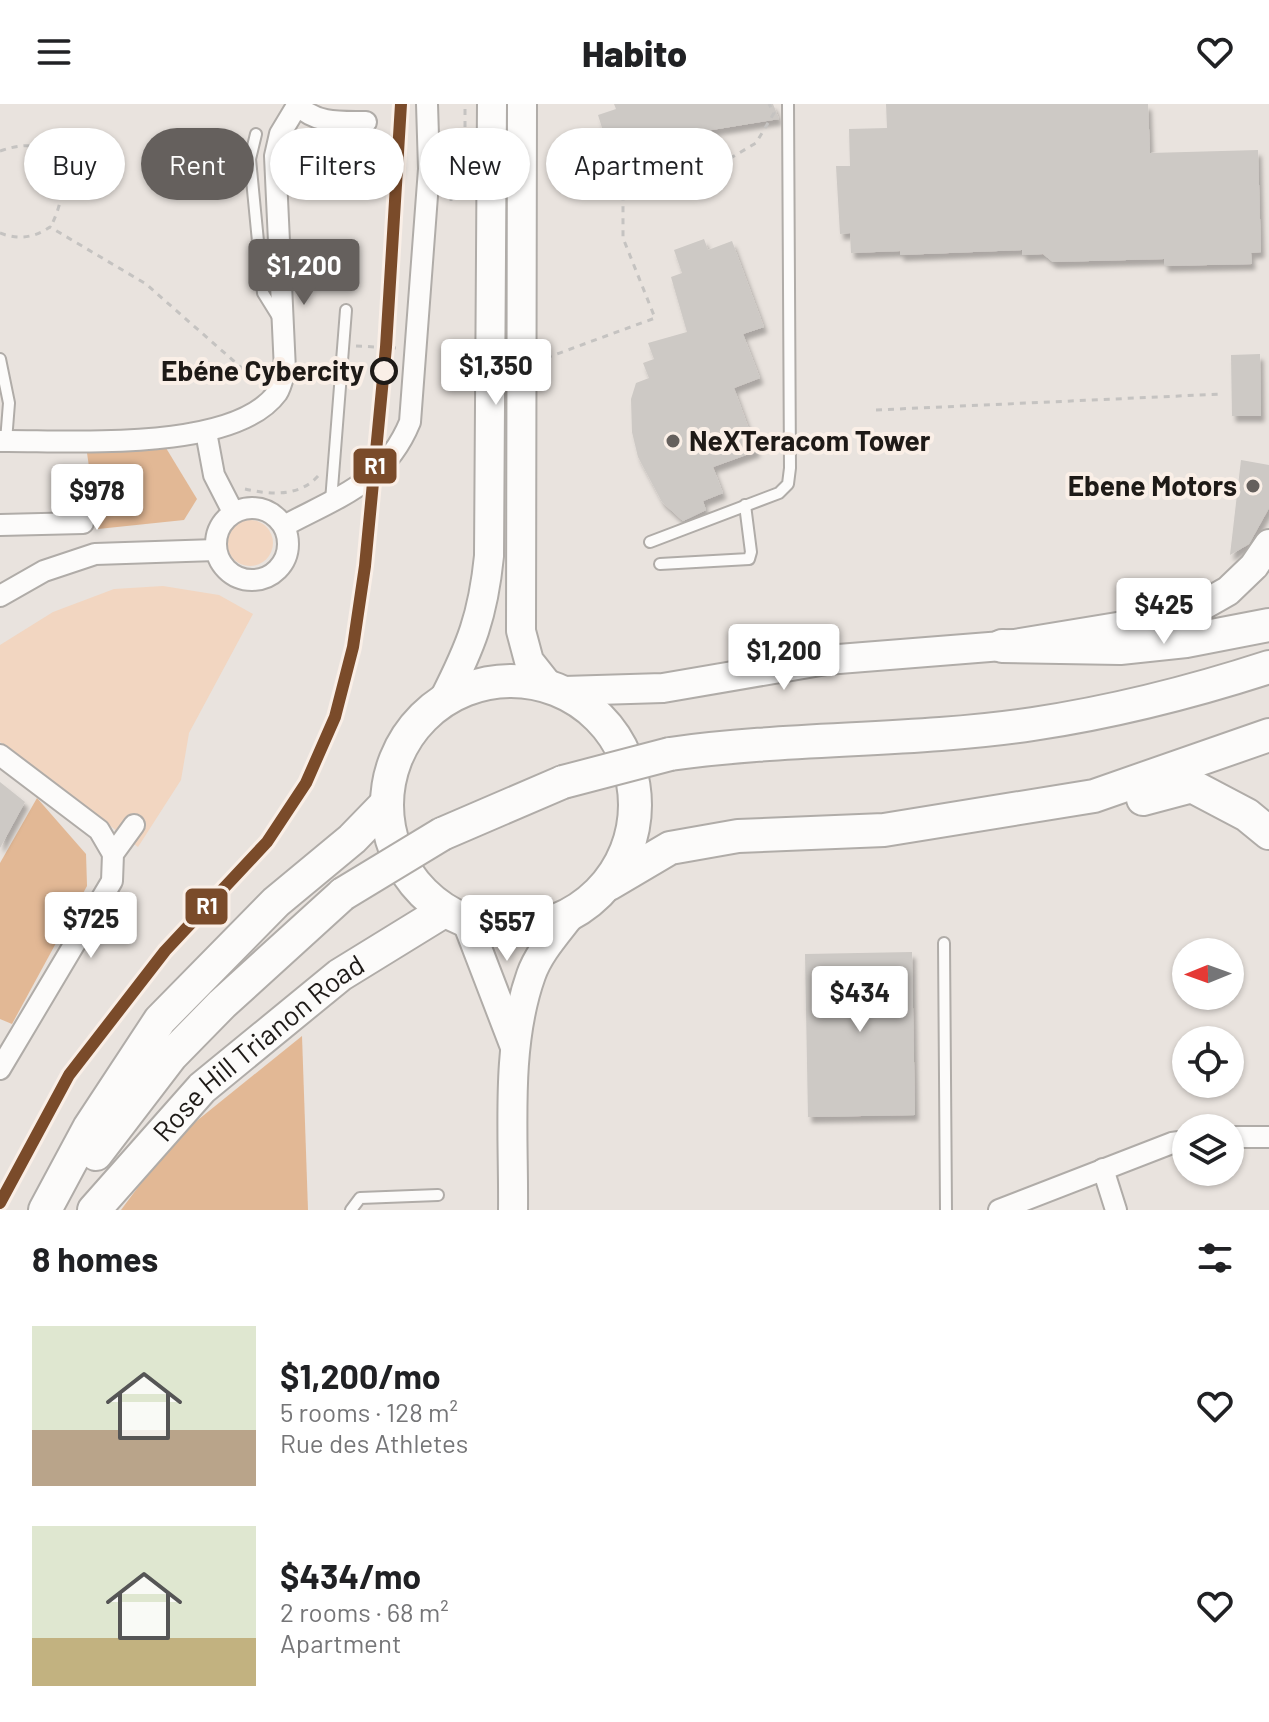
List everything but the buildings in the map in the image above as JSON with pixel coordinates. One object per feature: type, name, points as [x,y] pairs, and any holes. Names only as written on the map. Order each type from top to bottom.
[{"type":"main road","points":[[444,699],[473,641],[485,600],[489,556],[492,104]]},
{"type":"main road","points":[[522,104],[521,631],[529,661],[556,688],[595,713],[619,742],[633,778],[635,816],[629,841],[626,853],[606,886]]},
{"type":"main road","points":[[1269,544],[1254,566],[1228,591],[1184,616],[1002,646],[826,660],[663,688],[556,688],[513,679],[477,684],[444,699],[407,734],[392,769],[386,804],[393,845],[413,882],[456,917],[503,930],[539,927],[572,913],[606,886],[670,848],[738,836],[884,830],[1094,796],[1269,735]]},
{"type":"main road","points":[[1002,646],[1120,648],[1186,641],[1269,625]]},
{"type":"main road","points":[[59,1210],[132,1104],[171,1056],[222,1004],[343,894],[442,834],[563,782],[670,754],[727,746],[1031,724],[1119,709],[1269,667]]},
{"type":"main road","points":[[884,830],[935,838],[1109,809],[1192,786],[1247,815],[1269,833]]},
{"type":"main road","points":[[45,1210],[89,1128],[160,1020],[276,902],[352,839],[386,804]]},
{"type":"main road","points":[[513,1210],[515,1047],[531,974],[572,913]]},
{"type":"main road","points":[[456,917],[515,1047]]},
{"type":"main road","name":"Rose Hill Trianon Road","points":[[94,1210],[202,1088],[340,975],[456,917]]},
{"type":"street","points":[[3,441],[136,439],[206,432],[251,414],[277,393],[285,370],[275,156],[280,134],[296,104],[309,117],[328,122],[366,122]]},
{"type":"street","points":[[427,104],[428,128]]},
{"type":"street","points":[[284,526],[375,476],[401,443],[410,422],[427,200]]},
{"type":"street","points":[[206,432],[216,479],[233,512]]},
{"type":"street","points":[[256,507],[276,517],[284,526],[288,547],[285,558],[271,575],[248,580],[237,577],[220,561],[216,550],[218,529],[233,512],[256,507]]},
{"type":"street","points":[[0,525],[83,523]]},
{"type":"street","points":[[0,596],[44,571],[95,554],[216,550]]},
{"type":"street","points":[[0,755],[99,830],[113,854],[112,881],[6,1042],[0,1069]]},
{"type":"street","points":[[113,854],[134,825]]},
{"type":"street","points":[[1244,1137],[1269,1137]]},
{"type":"street","points":[[999,1210],[1172,1146]]},
{"type":"street","points":[[1103,1169],[1116,1210]]},
{"type":"lane","points":[[650,542],[779,493],[788,484],[788,104]]},
{"type":"lane","points":[[256,134],[250,159],[263,293],[283,323]]},
{"type":"lane","points":[[331,501],[346,310]]},
{"type":"lane","points":[[0,359],[9,403],[3,441]]},
{"type":"lane","points":[[660,564],[749,559],[751,552],[745,505]]},
{"type":"lane","points":[[944,943],[946,1210]]},
{"type":"lane","points":[[351,1210],[360,1198],[438,1195]]},
{"type":"path","points":[[544,359],[655,318],[623,238],[623,187],[648,164],[712,169],[756,143],[774,113],[769,104]]},
{"type":"path","points":[[0,151],[29,146],[49,151],[61,168],[63,202],[50,227],[29,237],[15,238],[0,233]]},
{"type":"path","points":[[404,182],[415,183],[415,168],[420,168]]},
{"type":"path","points":[[50,227],[146,284],[244,370]]},
{"type":"path","points":[[353,346],[404,348]]},
{"type":"path","points":[[876,410],[1222,394]]},
{"type":"path","points":[[216,479],[267,494],[299,490],[311,484],[326,467],[333,468]]},
{"type":"shaded area","points":[[166,448],[197,499],[184,520],[98,529],[87,453]]},
{"type":"shaded area","points":[[250,520],[266,527],[273,543],[266,559],[250,566],[234,559],[227,543],[234,527]]},
{"type":"shaded area","points":[[163,586],[219,595],[253,614],[189,733],[181,780],[138,847],[0,742],[0,645],[53,612],[114,589]]},
{"type":"shaded area","points":[[37,798],[86,854],[87,886],[12,1024],[0,1019],[0,863]]},
{"type":"shaded area","points":[[302,1036],[308,1210],[121,1210],[173,1140]]},
{"type":"transit line","name":"R1","points":[[0,1203],[69,1075],[165,951],[267,842],[306,783],[335,717],[353,647],[365,566],[386,347],[401,104]]},
{"type":"place","name":"Ebéne Cybercity","points":[[384,371]]},
{"type":"place","name":"NeXTeracom Tower","points":[[673,441]]},
{"type":"place","name":"Ebene Motors","points":[[1253,486]]}]
